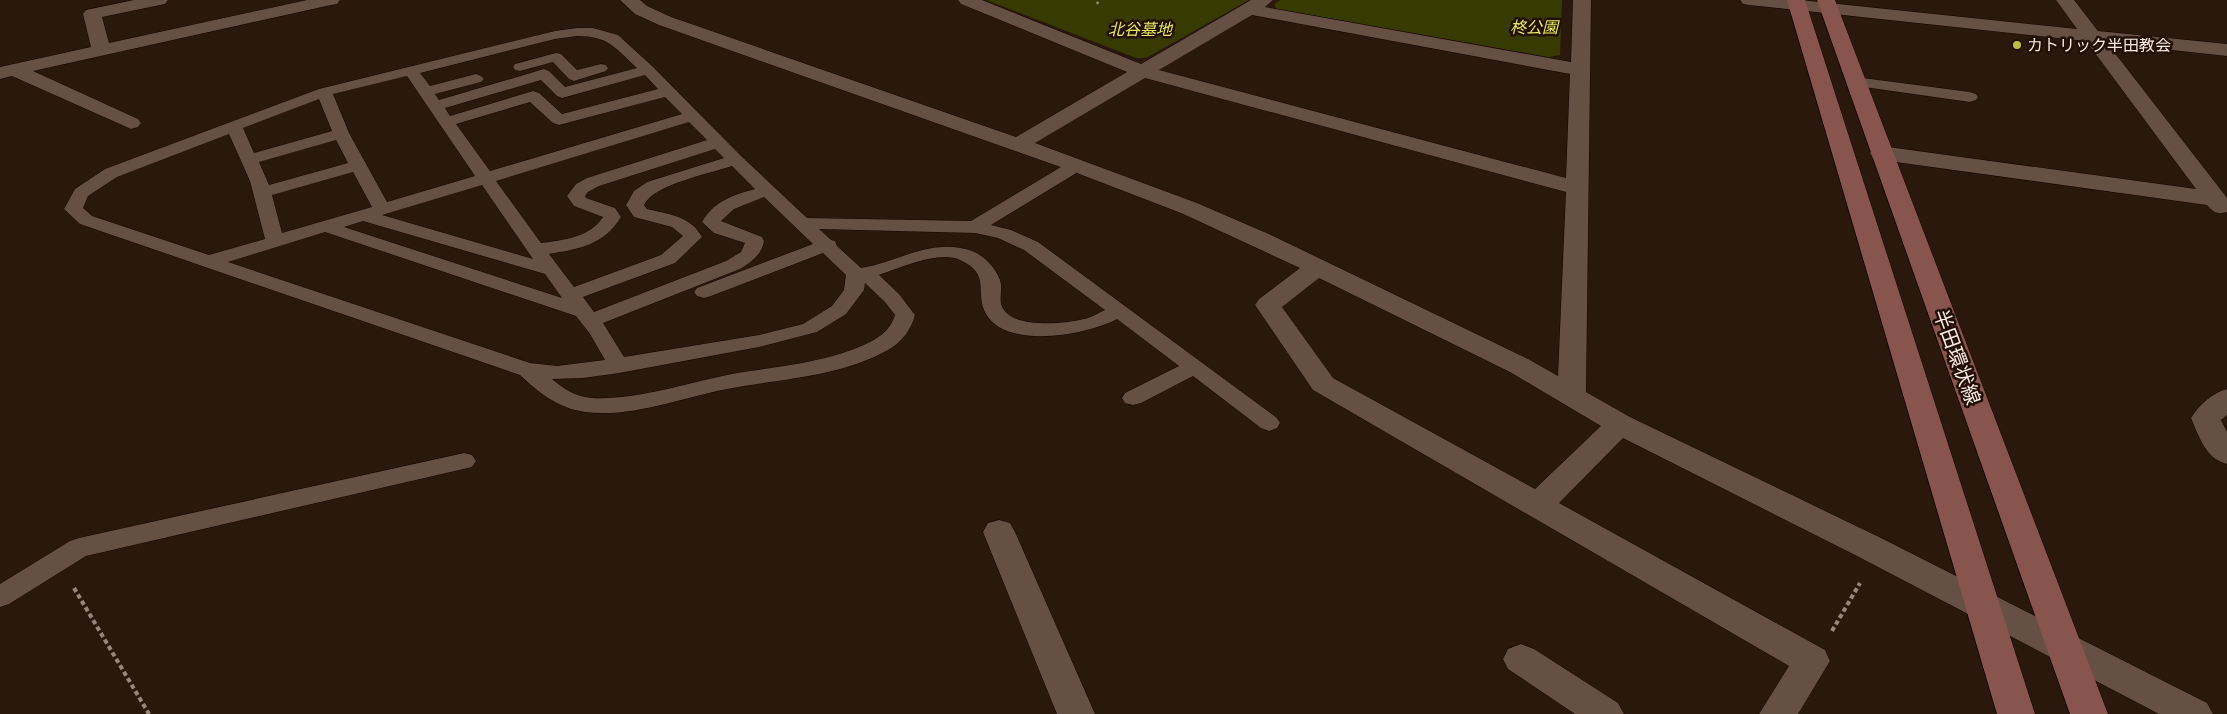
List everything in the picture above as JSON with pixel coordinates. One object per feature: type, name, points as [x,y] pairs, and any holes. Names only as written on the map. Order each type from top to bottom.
[{"type":"main road","points":[[1796,3],[2016,714]]},
{"type":"main road","name":"半田環状線","points":[[1827,4],[2089,714]]},
{"type":"street","points":[[100,50],[92,14],[159,0]]},
{"type":"street","points":[[7,71],[331,0]]},
{"type":"street","points":[[629,0],[640,10],[665,21],[1077,165],[1198,212],[1262,240],[1520,366],[1620,424],[1869,547],[2194,714]]},
{"type":"street","points":[[967,0],[1142,71],[1576,188]]},
{"type":"street","points":[[1572,396],[1582,0]]},
{"type":"street","points":[[1749,0],[1827,4],[2092,36],[2227,50]]},
{"type":"street","points":[[2065,0],[2221,207]]},
{"type":"street","points":[[1017,145],[1256,4],[1580,70]]},
{"type":"street","points":[[7,71],[131,123]]},
{"type":"street","points":[[1881,154],[2221,207]]},
{"type":"street","points":[[1317,267],[1268,305],[1323,384],[1812,660],[1778,714]]},
{"type":"street","points":[[2227,398],[2206,418],[2215,440],[2227,454]]},
{"type":"street","points":[[1538,504],[1620,424]]},
{"type":"street","points":[[999,532],[1076,714]]},
{"type":"street","points":[[1521,659],[1605,714]]},
{"type":"lane","points":[[528,370],[547,389],[569,401],[594,405],[632,401],[834,361],[873,349],[894,336],[902,326],[904,315],[892,298],[828,245],[735,160],[635,58],[613,38],[593,32],[555,35],[324,92],[111,173],[81,193],[73,209],[86,220],[528,370],[557,373],[620,366],[759,341],[810,328],[839,310],[854,290],[861,273]]},
{"type":"lane","points":[[430,99],[556,57],[574,76],[635,58]]},
{"type":"lane","points":[[430,99],[544,74],[562,93],[648,70]]},
{"type":"lane","points":[[411,71],[536,250],[591,322],[620,366]]},
{"type":"lane","points":[[1855,82],[1970,97]]},
{"type":"lane","points":[[446,122],[533,96],[559,120],[668,91]]},
{"type":"lane","points":[[324,92],[341,133],[382,209]]},
{"type":"lane","points":[[210,261],[693,116]]},
{"type":"lane","points":[[234,127],[262,192],[275,241]]},
{"type":"lane","points":[[248,160],[341,133]]},
{"type":"lane","points":[[536,250],[580,241],[594,236],[608,227],[612,217],[609,212],[580,202],[576,196],[588,185],[719,142]]},
{"type":"lane","points":[[570,295],[668,259],[683,248],[693,238],[692,232],[684,225],[640,213],[635,204],[640,195],[653,186],[735,160]]},
{"type":"lane","points":[[262,192],[359,165]]},
{"type":"lane","points":[[975,227],[1077,165]]},
{"type":"lane","points":[[591,322],[733,265],[748,256],[755,248],[755,241],[746,234],[717,229],[712,222],[714,214],[726,205],[769,190]]},
{"type":"lane","points":[[362,215],[551,270]]},
{"type":"lane","points":[[804,223],[975,227],[1004,234],[1031,246],[1269,423]]},
{"type":"lane","points":[[324,226],[591,322],[828,245]]},
{"type":"lane","points":[[861,273],[942,252],[966,255],[980,266],[991,279],[991,306],[1000,318],[1019,328],[1055,330],[1089,325],[1119,311]]},
{"type":"lane","points":[[1133,398],[1194,367]]},
{"type":"lane","points":[[0,597],[79,548],[464,461]]},
{"type":"path","points":[[1097,4],[1099,0]]},
{"type":"path","points":[[28,579],[57,577],[69,579],[149,714]]},
{"type":"path","points":[[1812,660],[1860,583]]},
{"type":"green space","name":"北谷墓地","points":[[986,0],[1249,0],[1146,58],[1136,58]]},
{"type":"green space","name":"柊公園","points":[[1281,0],[1562,0],[1560,55],[1549,57],[1277,9],[1274,4]]},
{"type":"place","name":"カトリック半田教会","points":[[2017,45]]}]
